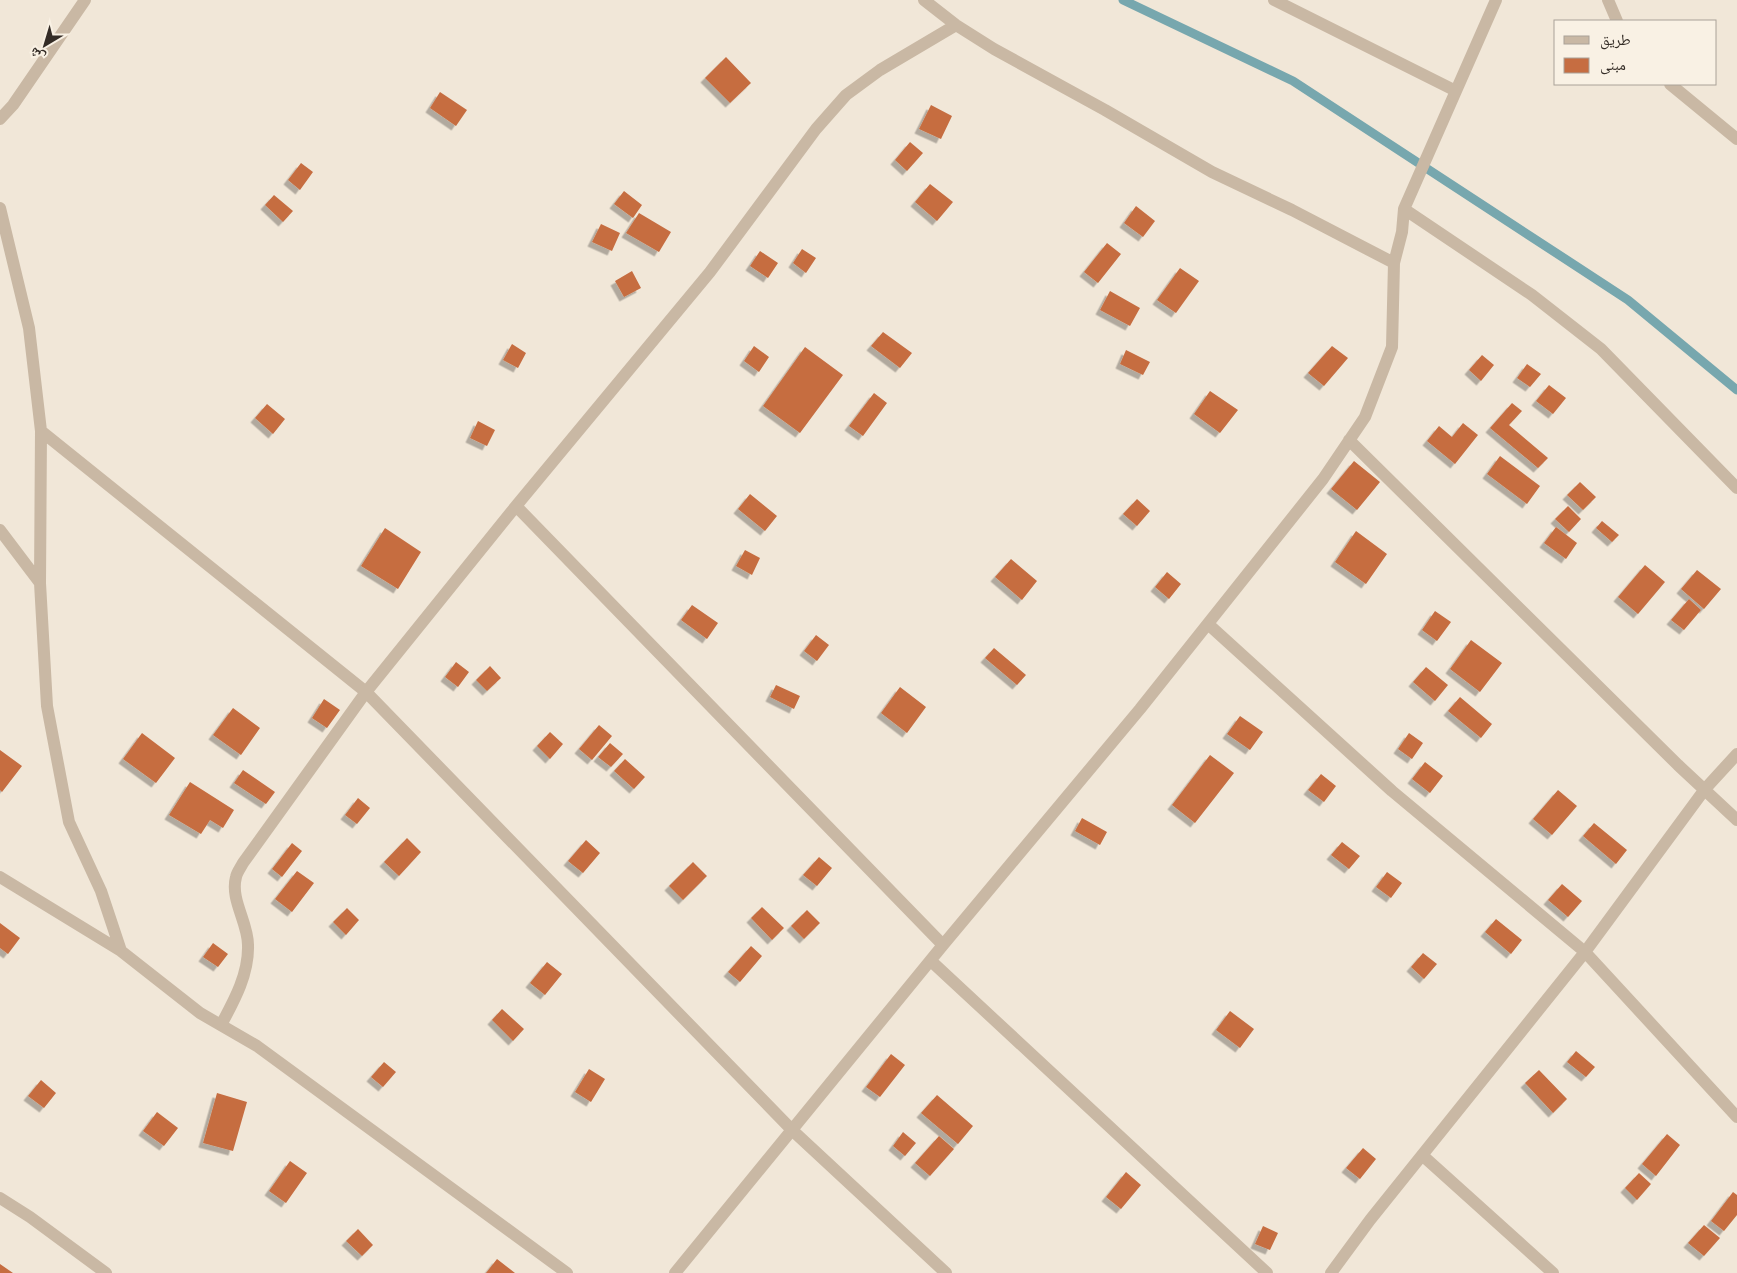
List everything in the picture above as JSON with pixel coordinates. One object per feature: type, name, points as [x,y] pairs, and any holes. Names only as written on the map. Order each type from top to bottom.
[{"type":"street","points":[[0,119],[13,105],[85,0]]},
{"type":"street","points":[[924,0],[956,25],[994,49],[1212,172],[1292,210],[1394,263]]},
{"type":"street","points":[[1274,0],[1456,91]]},
{"type":"street","points":[[675,1273],[943,945],[1140,709],[1323,479],[1365,417],[1392,347],[1394,263],[1402,232],[1404,210],[1496,0]]},
{"type":"street","points":[[1608,0],[1617,20]]},
{"type":"street","points":[[221,1026],[238,993],[245,969],[248,945],[244,925],[236,902],[236,877],[243,863],[366,692],[516,506],[710,272],[816,129],[846,95],[880,70],[956,25]]},
{"type":"street","points":[[1671,85],[1737,139]]},
{"type":"street","points":[[0,208],[29,328],[41,431],[40,583],[47,706],[69,822],[101,891],[121,951]]},
{"type":"street","points":[[1404,210],[1532,294],[1601,349],[1737,488]]},
{"type":"street","points":[[41,431],[366,692],[792,1130],[946,1273]]},
{"type":"street","points":[[1349,440],[1737,820]]},
{"type":"street","points":[[516,506],[943,945]]},
{"type":"street","points":[[0,530],[40,583]]},
{"type":"street","points":[[1208,624],[1392,791],[1585,952],[1737,1117]]},
{"type":"street","points":[[1332,1273],[1370,1220],[1585,952],[1705,789],[1737,754]]},
{"type":"street","points":[[0,877],[121,951],[200,1013],[257,1046],[568,1273]]},
{"type":"street","points":[[931,960],[1267,1273]]},
{"type":"street","points":[[1422,1155],[1553,1273]]},
{"type":"street","points":[[0,1198],[30,1217],[106,1273]]},
{"type":"building","points":[[726,57],[751,83],[730,103],[705,78]]},
{"type":"building","points":[[440,92],[467,110],[456,126],[430,108]]},
{"type":"building","points":[[931,105],[952,116],[941,139],[919,129]]},
{"type":"building","points":[[910,142],[923,153],[907,171],[895,160]]},
{"type":"building","points":[[301,163],[313,172],[300,190],[288,180]]},
{"type":"building","points":[[930,184],[953,202],[937,221],[915,202]]},
{"type":"building","points":[[624,191],[642,205],[633,218],[614,204]]},
{"type":"building","points":[[274,195],[293,211],[283,222],[265,205]]},
{"type":"building","points":[[1136,206],[1155,221],[1143,237],[1124,223]]},
{"type":"building","points":[[639,213],[671,232],[659,252],[626,233]]},
{"type":"building","points":[[601,224],[620,233],[612,251],[592,242]]},
{"type":"building","points":[[1107,243],[1121,254],[1098,283],[1084,272]]},
{"type":"building","points":[[802,249],[816,258],[806,273],[793,263]]},
{"type":"building","points":[[760,251],[778,263],[768,278],[750,266]]},
{"type":"building","points":[[1180,268],[1199,281],[1176,313],[1157,300]]},
{"type":"building","points":[[632,271],[641,288],[624,297],[615,281]]},
{"type":"building","points":[[1110,291],[1140,308],[1130,326],[1100,310]]},
{"type":"building","points":[[883,332],[912,353],[900,368],[871,346]]},
{"type":"building","points":[[512,344],[526,353],[518,368],[503,360]]},
{"type":"building","points":[[754,346],[769,357],[759,372],[744,361]]},
{"type":"building","points":[[1332,346],[1348,358],[1324,386],[1308,373]]},
{"type":"building","points":[[805,347],[843,375],[800,433],[763,406]]},
{"type":"building","points":[[1126,350],[1150,362],[1143,375],[1120,364]]},
{"type":"building","points":[[1482,355],[1494,365],[1481,381],[1469,370]]},
{"type":"building","points":[[1527,364],[1541,374],[1530,387],[1517,378]]},
{"type":"building","points":[[1549,385],[1566,398],[1553,414],[1536,401]]},
{"type":"building","points":[[1210,391],[1238,410],[1220,433],[1194,414]]},
{"type":"building","points":[[874,393],[887,403],[863,436],[849,426]]},
{"type":"building","points":[[1512,403],[1522,411],[1509,425],[1548,458],[1538,468],[1490,428]]},
{"type":"building","points":[[267,404],[285,419],[273,434],[255,418]]},
{"type":"building","points":[[478,421],[495,430],[487,446],[470,438]]},
{"type":"building","points":[[1463,423],[1478,435],[1455,464],[1427,441],[1439,426],[1452,437]]},
{"type":"building","points":[[1500,456],[1540,486],[1527,504],[1487,474]]},
{"type":"building","points":[[1354,461],[1380,482],[1357,510],[1331,489]]},
{"type":"building","points":[[1580,482],[1596,497],[1583,510],[1567,495]]},
{"type":"building","points":[[750,494],[777,516],[765,531],[738,509]]},
{"type":"building","points":[[1137,499],[1150,511],[1137,526],[1123,514]]},
{"type":"building","points":[[1568,506],[1581,519],[1569,532],[1555,519]]},
{"type":"building","points":[[1602,521],[1619,535],[1612,542],[1596,528]]},
{"type":"building","points":[[1556,527],[1577,543],[1566,559],[1544,543]]},
{"type":"building","points":[[385,528],[421,552],[398,589],[361,566]]},
{"type":"building","points":[[1356,531],[1387,554],[1366,584],[1335,562]]},
{"type":"building","points":[[745,550],[760,558],[752,575],[736,566]]},
{"type":"building","points":[[1011,559],[1037,581],[1022,600],[995,577]]},
{"type":"building","points":[[1645,565],[1665,582],[1638,614],[1618,597]]},
{"type":"building","points":[[1697,570],[1721,589],[1704,609],[1681,589]]},
{"type":"building","points":[[1167,572],[1181,584],[1169,599],[1155,587]]},
{"type":"building","points":[[1689,599],[1701,610],[1684,630],[1671,620]]},
{"type":"building","points":[[692,605],[718,623],[707,639],[681,620]]},
{"type":"building","points":[[1435,611],[1451,622],[1437,641],[1422,630]]},
{"type":"building","points":[[816,635],[829,645],[817,661],[804,651]]},
{"type":"building","points":[[1471,640],[1502,663],[1480,692],[1450,669]]},
{"type":"building","points":[[994,648],[1026,675],[1017,685],[985,658]]},
{"type":"building","points":[[456,662],[469,672],[458,687],[445,677]]},
{"type":"building","points":[[490,666],[501,678],[487,691],[476,680]]},
{"type":"building","points":[[1426,667],[1448,685],[1435,701],[1413,682]]},
{"type":"building","points":[[776,685],[800,696],[794,709],[770,697]]},
{"type":"building","points":[[900,687],[926,707],[907,733],[881,713]]},
{"type":"building","points":[[1460,697],[1492,724],[1481,738],[1448,711]]},
{"type":"building","points":[[324,699],[340,710],[327,728],[312,718]]},
{"type":"building","points":[[233,708],[260,728],[241,755],[213,735]]},
{"type":"building","points":[[1240,716],[1263,732],[1250,750],[1227,734]]},
{"type":"building","points":[[599,725],[612,736],[592,760],[579,749]]},
{"type":"building","points":[[550,732],[563,744],[550,759],[537,746]]},
{"type":"building","points":[[142,733],[175,758],[156,783],[123,759]]},
{"type":"building","points":[[1409,733],[1423,743],[1412,759],[1398,749]]},
{"type":"building","points":[[610,743],[623,754],[611,767],[598,757]]},
{"type":"building","points":[[0,750],[22,766],[2,792],[0,790]]},
{"type":"building","points":[[1210,755],[1234,773],[1195,823],[1172,805]]},
{"type":"building","points":[[625,759],[645,777],[634,789],[614,771]]},
{"type":"building","points":[[1425,762],[1443,776],[1430,793],[1412,779]]},
{"type":"building","points":[[243,770],[275,792],[266,804],[234,783]]},
{"type":"building","points":[[1321,774],[1336,786],[1324,802],[1308,790]]},
{"type":"building","points":[[190,782],[234,810],[223,828],[210,820],[201,834],[169,815]]},
{"type":"building","points":[[1558,790],[1577,806],[1552,835],[1533,819]]},
{"type":"building","points":[[358,798],[370,808],[357,824],[345,815]]},
{"type":"building","points":[[1082,818],[1107,832],[1100,845],[1075,831]]},
{"type":"building","points":[[1594,823],[1627,850],[1616,864],[1583,836]]},
{"type":"building","points":[[407,838],[421,852],[399,876],[384,862]]},
{"type":"building","points":[[586,840],[600,853],[583,873],[568,861]]},
{"type":"building","points":[[1342,842],[1360,856],[1349,869],[1331,855]]},
{"type":"building","points":[[292,843],[302,851],[282,877],[272,869]]},
{"type":"building","points":[[819,857],[832,868],[817,886],[803,875]]},
{"type":"building","points":[[693,862],[707,876],[683,900],[669,886]]},
{"type":"building","points":[[297,871],[314,883],[292,912],[275,899]]},
{"type":"building","points":[[1387,872],[1402,883],[1391,898],[1376,887]]},
{"type":"building","points":[[1562,884],[1582,901],[1568,917],[1548,900]]},
{"type":"building","points":[[762,907],[784,928],[772,940],[751,918]]},
{"type":"building","points":[[347,908],[359,920],[346,935],[333,922]]},
{"type":"building","points":[[807,910],[820,923],[804,939],[791,926]]},
{"type":"building","points":[[1496,919],[1522,940],[1511,954],[1485,932]]},
{"type":"building","points":[[0,923],[20,938],[8,954],[0,948]]},
{"type":"building","points":[[213,943],[228,954],[218,967],[203,957]]},
{"type":"building","points":[[751,946],[762,956],[740,982],[728,972]]},
{"type":"building","points":[[1423,953],[1437,964],[1424,979],[1411,967]]},
{"type":"building","points":[[547,962],[562,974],[545,995],[530,983]]},
{"type":"building","points":[[502,1009],[524,1029],[513,1041],[492,1020]]},
{"type":"building","points":[[1230,1011],[1254,1029],[1240,1048],[1216,1030]]},
{"type":"building","points":[[1576,1051],[1595,1067],[1586,1077],[1567,1062]]},
{"type":"building","points":[[891,1054],[905,1065],[880,1097],[866,1087]]},
{"type":"building","points":[[384,1062],[396,1072],[383,1087],[371,1077]]},
{"type":"building","points":[[589,1069],[605,1079],[591,1102],[575,1092]]},
{"type":"building","points":[[1539,1070],[1567,1099],[1553,1113],[1525,1083]]},
{"type":"building","points":[[41,1080],[56,1093],[44,1108],[28,1096]]},
{"type":"building","points":[[217,1093],[247,1102],[233,1151],[203,1143]]},
{"type":"building","points":[[937,1095],[973,1126],[958,1144],[921,1113]]},
{"type":"building","points":[[157,1112],[178,1128],[164,1146],[143,1131]]},
{"type":"building","points":[[903,1132],[916,1143],[905,1156],[893,1146]]},
{"type":"building","points":[[1667,1134],[1680,1145],[1656,1176],[1642,1164]]},
{"type":"building","points":[[939,1136],[954,1149],[930,1176],[915,1163]]},
{"type":"building","points":[[1363,1148],[1376,1159],[1360,1179],[1346,1168]]},
{"type":"building","points":[[290,1161],[307,1173],[286,1203],[269,1191]]},
{"type":"building","points":[[1126,1172],[1141,1185],[1121,1209],[1106,1197]]},
{"type":"building","points":[[1639,1173],[1651,1184],[1637,1200],[1625,1188]]},
{"type":"building","points":[[1733,1192],[1737,1195],[1737,1215],[1724,1231],[1711,1221]]},
{"type":"building","points":[[1704,1225],[1720,1238],[1704,1256],[1688,1243]]},
{"type":"building","points":[[1263,1226],[1278,1233],[1270,1250],[1255,1244]]},
{"type":"building","points":[[358,1229],[373,1245],[362,1256],[346,1241]]},
{"type":"building","points":[[497,1259],[515,1273],[486,1273]]},
{"type":"building","points":[[0,1264],[13,1273],[0,1273]]},
{"type":"waterway","points":[[1123,0],[1293,81],[1628,300],[1737,390]]}]
